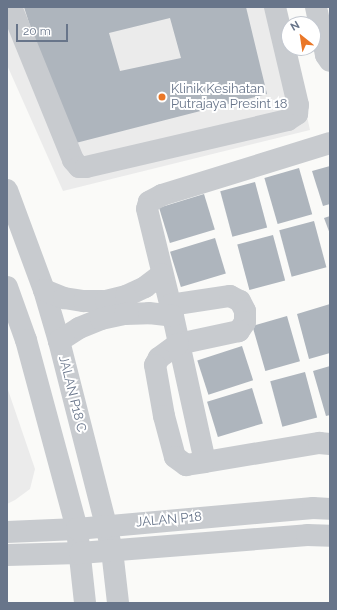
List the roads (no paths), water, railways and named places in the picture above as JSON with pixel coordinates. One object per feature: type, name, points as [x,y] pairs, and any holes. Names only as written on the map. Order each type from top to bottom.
[{"type":"street","points":[[11,7],[73,160],[78,167],[86,167],[288,120],[297,114],[298,105],[275,7]]},
{"type":"street","points":[[316,7],[326,56],[330,61]]},
{"type":"street","points":[[205,462],[172,311],[147,215],[149,202],[162,196],[330,143]]},
{"type":"street","name":"JALAN P18 C","points":[[7,190],[44,290],[58,341],[112,550],[118,603]]},
{"type":"street","points":[[44,290],[64,298],[84,302],[106,301],[126,296],[145,286],[162,274]]},
{"type":"street","points":[[7,287],[26,340],[77,529],[85,603]]},
{"type":"street","points":[[58,341],[79,328],[101,319],[125,314],[172,311],[225,296],[236,298],[240,301],[245,311],[245,322],[239,331],[178,344],[159,358],[155,365],[164,416],[175,457],[186,465],[319,444],[330,444]]},
{"type":"street","name":"JALAN P18","points":[[7,532],[77,529],[313,508],[330,509]]},
{"type":"street","name":"JALAN P18","points":[[7,556],[80,553],[307,535],[330,536]]},
{"type":"place","name":"Klinik Kesihatan Putrajaya Presint 18","points":[[162,97]]}]
